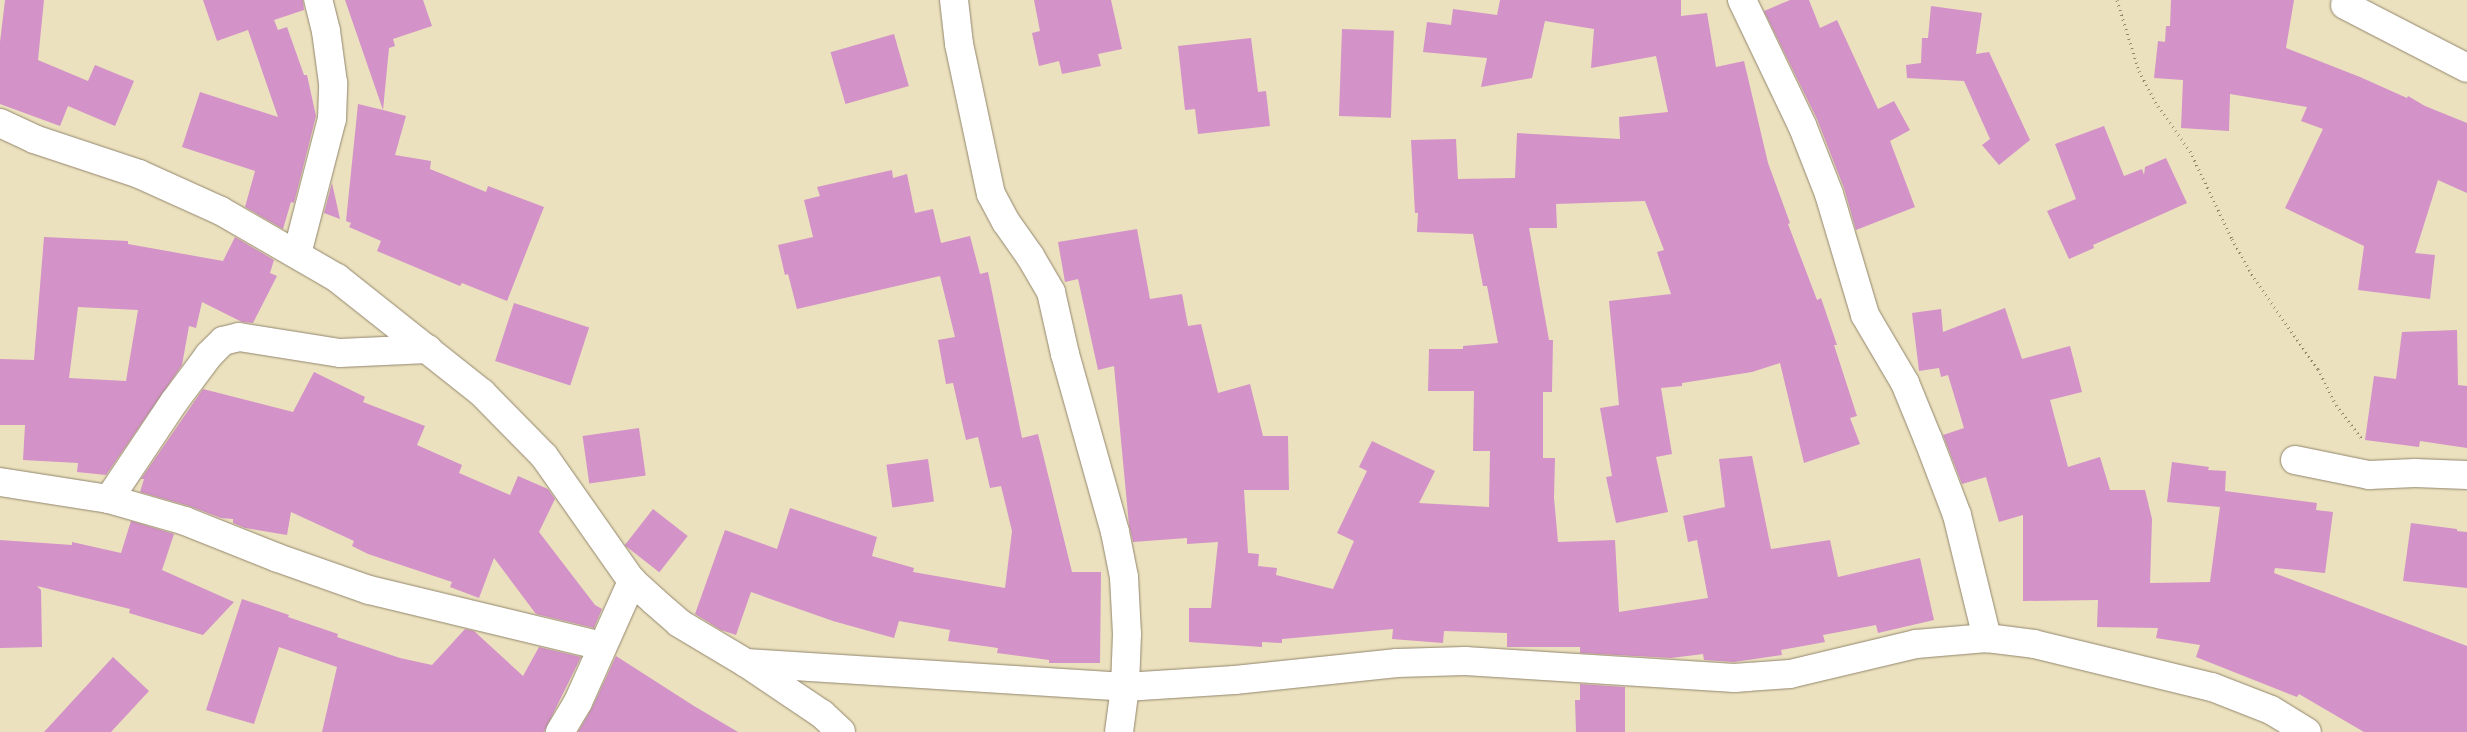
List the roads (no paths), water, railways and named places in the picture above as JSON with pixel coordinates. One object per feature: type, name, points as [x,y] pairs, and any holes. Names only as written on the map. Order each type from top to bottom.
[{"type":"street","points":[[297,254],[332,119],[333,82],[326,31],[318,0]]},
{"type":"street","points":[[954,0],[959,44],[991,194],[1006,222],[1030,256],[1051,292],[1064,354],[1115,532],[1124,577],[1127,634],[1125,687],[1119,732]]},
{"type":"street","points":[[1742,0],[1802,125],[1829,194],[1865,315],[1905,383],[1928,439],[1957,515],[1987,638]]},
{"type":"street","points":[[2346,5],[2467,68]]},
{"type":"street","points":[[0,123],[34,139],[139,174],[221,211],[337,278],[482,392],[544,456],[632,581],[679,623],[746,663],[822,714],[841,732]]},
{"type":"street","points":[[109,499],[180,394],[209,354],[223,341],[239,337],[340,353],[428,350]]},
{"type":"street","points":[[2295,460],[2369,475],[2416,472],[2467,475]]},
{"type":"street","points":[[0,482],[109,499],[185,521],[278,558],[369,590],[602,646]]},
{"type":"street","points":[[560,732],[578,702],[632,581]]},
{"type":"street","points":[[746,663],[1125,687],[1235,680],[1397,663],[1465,660],[1734,678],[1790,674],[1916,644],[1987,638],[2034,644],[2212,686],[2271,710],[2307,732]]}]
